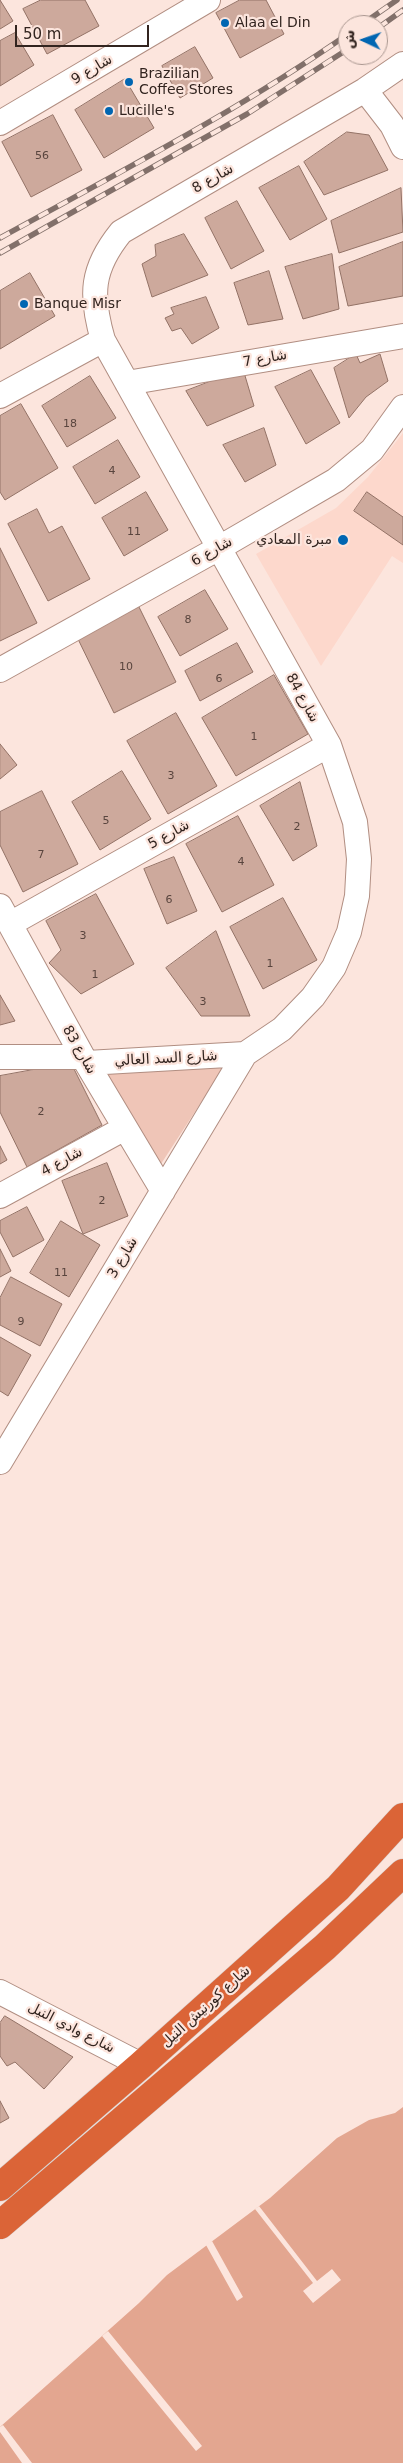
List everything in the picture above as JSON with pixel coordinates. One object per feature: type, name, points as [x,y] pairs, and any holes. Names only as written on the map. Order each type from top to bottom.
[{"type":"highway","name":"شارع كورنيش النيل","points":[[0,2187],[142,2065],[338,1888],[403,1817]]},
{"type":"highway","points":[[0,2225],[325,1947],[403,1873]]},
{"type":"street","name":"شارع 9","points":[[0,123],[208,0]]},
{"type":"street","name":"شارع 8","points":[[102,340],[96,317],[94,294],[97,271],[107,250],[121,232],[365,90],[403,64]]},
{"type":"street","points":[[365,90],[392,126],[403,147]]},
{"type":"street","name":"شارع 7","points":[[127,383],[403,336]]},
{"type":"street","points":[[0,396],[102,340]]},
{"type":"street","name":"شارع 84","points":[[102,340],[329,745],[355,822],[359,859],[357,896],[348,932],[334,966],[313,998],[282,1029],[245,1054]]},
{"type":"street","name":"شارع 6","points":[[0,670],[219,548],[336,480],[372,450],[403,407]]},
{"type":"street","name":"شارع 5","points":[[5,923],[329,745]]},
{"type":"street","name":"شارع 83","points":[[5,923],[163,1191]]},
{"type":"street","name":"شارع السد العالي","points":[[0,1057],[85,1060],[245,1054]]},
{"type":"street","name":"شارع 3","points":[[0,1462],[245,1054]]},
{"type":"street","name":"شارع 4","points":[[0,1196],[125,1128]]},
{"type":"street","name":"شارع وادي النيل","points":[[0,1992],[142,2065]]},
{"type":"shaded area","name":"مبرة المعادي","points":[[403,433],[403,563],[392,556],[321,666],[256,554],[336,508],[368,477]]},
{"type":"shaded area","points":[[226,1064],[159,1167],[103,1072]]},
{"type":"shaded area","points":[[403,2107],[403,2463],[0,2463],[0,2427],[139,2303],[167,2275],[270,2198],[337,2138],[369,2120],[395,2113]]},
{"type":"pier","points":[[259,2206],[317,2281],[332,2269],[341,2280],[313,2303],[303,2291],[313,2283],[255,2209]]},
{"type":"pier","points":[[212,2241],[243,2297],[237,2301],[206,2245]]},
{"type":"pier","points":[[108,2331],[202,2446],[196,2451],[102,2336]]},
{"type":"pier","points":[[3,2425],[32,2463],[22,2463],[0,2432],[0,2427]]},
{"type":"building","points":[[0,0],[13,21],[0,29]]},
{"type":"building","points":[[41,0],[85,0],[99,26],[47,54],[23,9]]},
{"type":"building","points":[[240,0],[266,0],[284,34],[240,58],[216,13]]},
{"type":"building","points":[[15,33],[34,65],[0,86],[0,41]]},
{"type":"building","points":[[195,47],[213,78],[180,98],[162,66]]},
{"type":"building","points":[[125,79],[154,128],[104,158],[75,110]]},
{"type":"building","points":[[53,115],[82,170],[31,197],[2,142]]},
{"type":"building","points":[[347,132],[369,135],[388,170],[324,195],[304,162]]},
{"type":"building","points":[[299,166],[327,219],[290,240],[259,188]]},
{"type":"building","points":[[401,188],[403,232],[339,253],[331,221]]},
{"type":"building","points":[[237,201],[264,251],[231,269],[205,218]]},
{"type":"building","points":[[184,234],[208,275],[152,297],[142,264],[156,256],[155,245]]},
{"type":"building","points":[[403,242],[403,296],[348,306],[339,267]]},
{"type":"building","points":[[332,254],[339,309],[303,319],[285,267]]},
{"type":"building","points":[[269,271],[283,319],[248,325],[234,283]]},
{"type":"building","name":"Banque Misr","points":[[30,273],[55,316],[0,349],[0,291]]},
{"type":"building","points":[[206,297],[219,328],[192,344],[181,328],[172,331],[165,318],[174,314],[171,308]]},
{"type":"building","points":[[356,354],[360,363],[380,354],[388,381],[366,397],[349,418],[334,368]]},
{"type":"building","points":[[243,369],[254,406],[207,426],[186,391]]},
{"type":"building","points":[[311,370],[340,423],[306,444],[275,387]]},
{"type":"building","points":[[90,376],[116,418],[67,447],[42,406]]},
{"type":"building","points":[[21,404],[58,468],[5,500],[0,492],[0,416]]},
{"type":"building","points":[[264,428],[276,465],[245,482],[223,445]]},
{"type":"building","points":[[118,440],[140,477],[95,504],[73,467]]},
{"type":"building","points":[[146,492],[168,530],[124,556],[102,518]]},
{"type":"building","points":[[367,492],[403,517],[403,545],[354,511]]},
{"type":"building","points":[[37,509],[49,533],[62,526],[90,579],[48,601],[8,524]]},
{"type":"building","points":[[0,548],[37,623],[0,641]]},
{"type":"building","points":[[205,590],[228,629],[180,656],[158,617]]},
{"type":"building","points":[[139,607],[176,682],[114,713],[77,637]]},
{"type":"building","points":[[237,643],[253,672],[200,701],[185,671]]},
{"type":"building","points":[[274,675],[308,734],[236,776],[202,718]]},
{"type":"building","points":[[176,713],[217,786],[168,814],[127,741]]},
{"type":"building","points":[[0,744],[17,765],[0,779]]},
{"type":"building","points":[[122,771],[151,819],[100,850],[72,802]]},
{"type":"building","points":[[300,782],[317,846],[293,861],[260,806]]},
{"type":"building","points":[[42,791],[78,864],[23,892],[0,845],[0,812]]},
{"type":"building","points":[[238,816],[274,885],[222,912],[186,844]]},
{"type":"building","points":[[174,857],[197,911],[167,924],[144,869]]},
{"type":"building","points":[[96,894],[134,964],[81,994],[49,963],[61,950],[46,921]]},
{"type":"building","points":[[283,898],[317,960],[263,989],[230,927]]},
{"type":"building","points":[[216,931],[250,1016],[201,1016],[166,968]]},
{"type":"building","points":[[0,995],[15,1021],[0,1025]]},
{"type":"building","points":[[71,1063],[102,1125],[27,1167],[0,1112],[0,1076]]},
{"type":"building","points":[[0,1146],[7,1160],[0,1164]]},
{"type":"building","points":[[107,1163],[128,1216],[83,1234],[62,1181]]},
{"type":"building","points":[[27,1207],[44,1240],[13,1257],[0,1232],[0,1221]]},
{"type":"building","points":[[61,1221],[100,1245],[69,1297],[30,1273]]},
{"type":"building","points":[[0,1249],[11,1271],[0,1277]]},
{"type":"building","points":[[11,1277],[62,1304],[40,1346],[0,1325],[0,1298]]},
{"type":"building","points":[[0,1337],[31,1355],[8,1396],[0,1391]]},
{"type":"building","points":[[5,2016],[73,2057],[44,2089],[15,2062],[7,2066],[0,2056],[0,2023]]},
{"type":"building","points":[[0,2101],[9,2118],[0,2123]]},
{"type":"railway","points":[[375,15],[397,0]]},
{"type":"railway","points":[[388,21],[403,10]]},
{"type":"railway","points":[[0,238],[221,115],[338,41]]},
{"type":"railway","points":[[0,253],[247,114],[338,55]]},
{"type":"place","name":"Alaa el Din","points":[[225,23]]},
{"type":"place","name":"Brazilian Coffee Stores","points":[[129,82]]},
{"type":"place","name":"Lucille's","points":[[109,111]]},
{"type":"place","name":"Banque Misr","points":[[24,304]]},
{"type":"place","name":"مبرة المعادي","points":[[343,540]]}]
